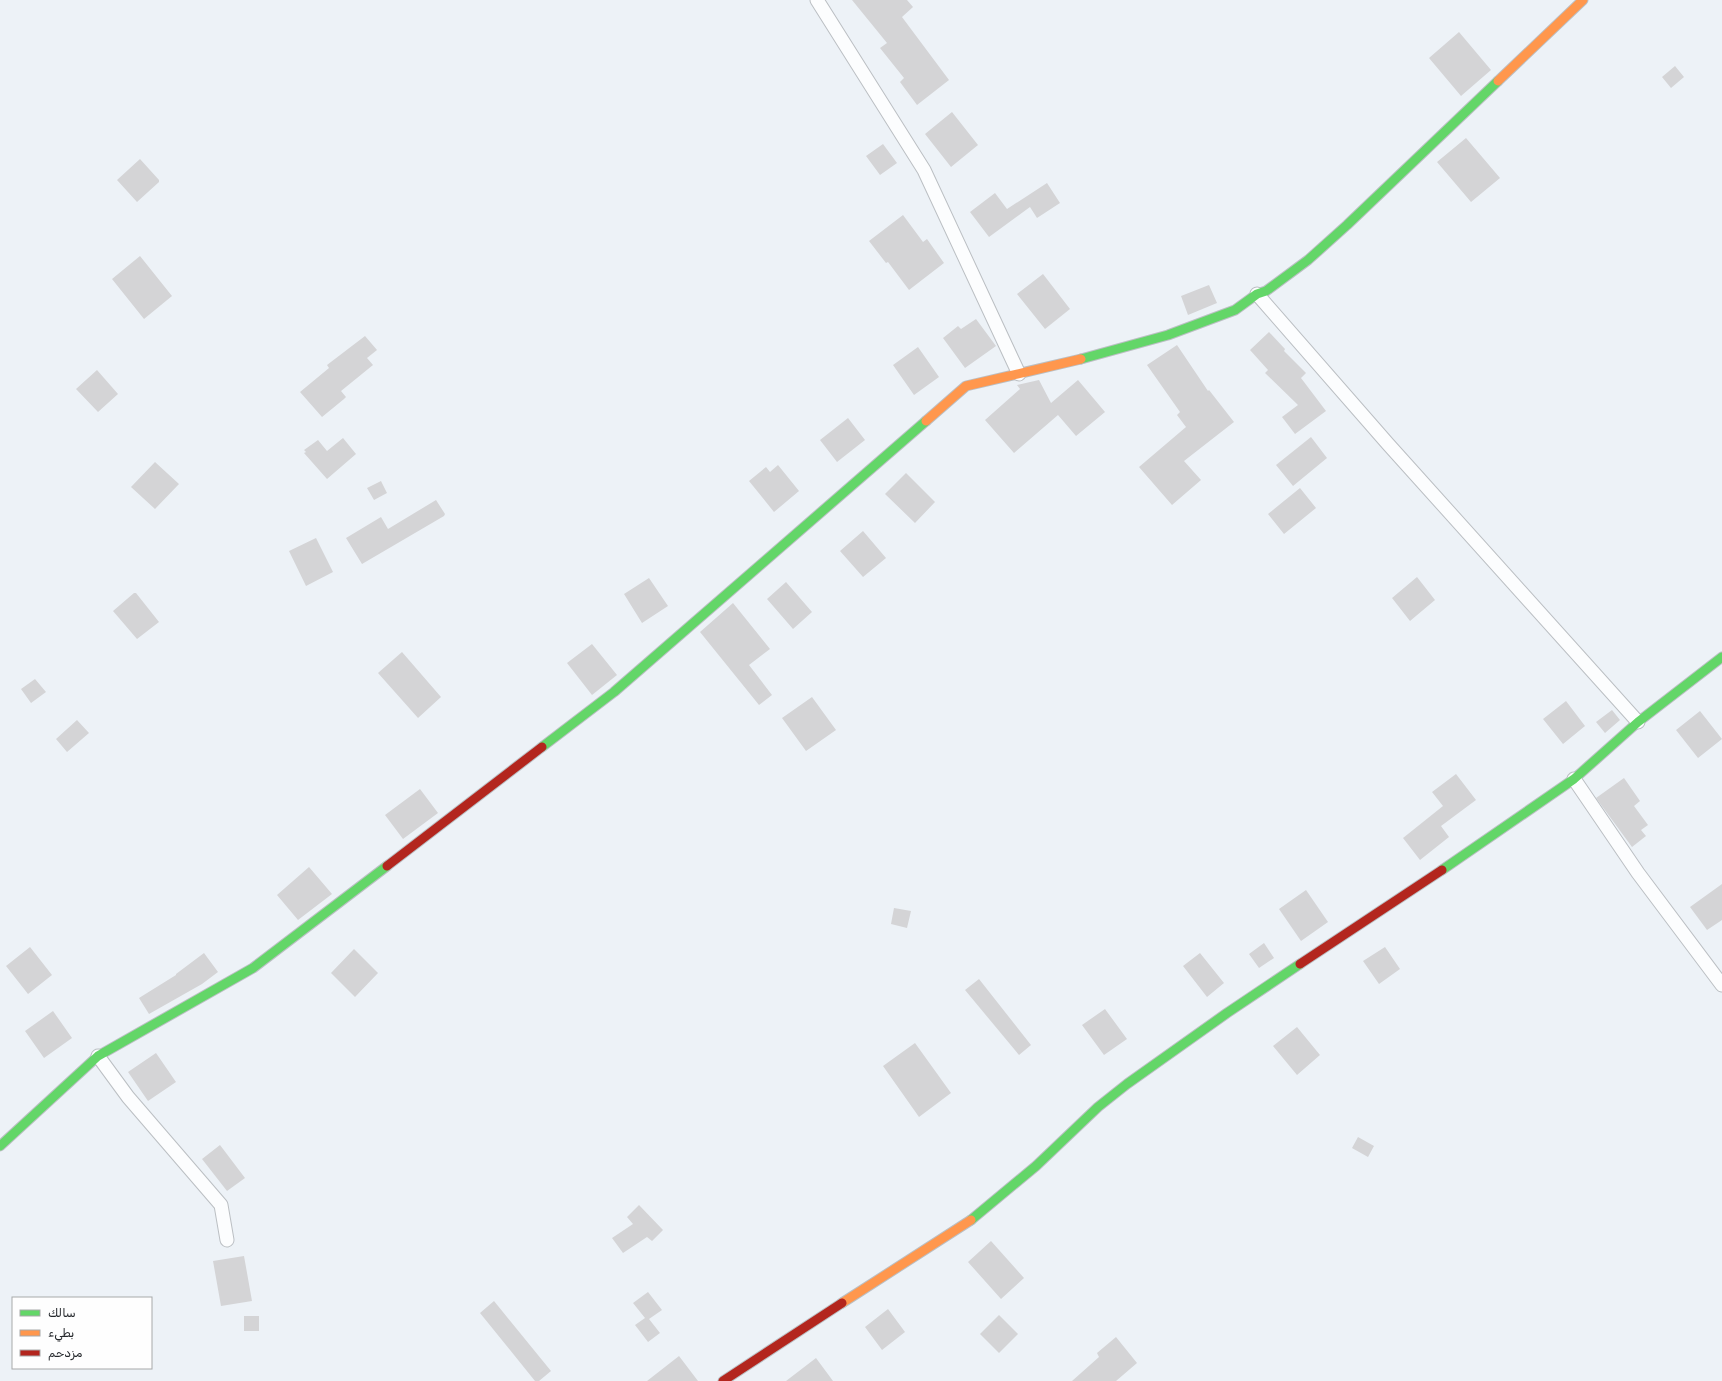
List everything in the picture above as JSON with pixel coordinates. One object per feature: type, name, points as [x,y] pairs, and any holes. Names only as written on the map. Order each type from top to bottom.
[{"type":"street","points":[[817,0],[924,170],[1019,374]]},
{"type":"street","points":[[0,1146],[98,1056],[253,968],[614,692],[966,386],[1094,356],[1168,335],[1234,310],[1257,294],[1266,291],[1308,260],[1347,226],[1582,0]]},
{"type":"street","points":[[1257,294],[1388,444],[1638,722]]},
{"type":"street","points":[[724,1381],[978,1215],[1036,1166],[1098,1107],[1127,1084],[1227,1013],[1426,881],[1574,779],[1638,722],[1722,657]]},
{"type":"street","points":[[1574,779],[1638,873],[1722,985]]},
{"type":"street","points":[[98,1056],[128,1097],[221,1205],[227,1240]]},
{"type":"building","points":[[852,0],[907,0],[913,7],[902,17],[949,80],[917,105],[900,82],[904,78],[880,48],[887,43]]},
{"type":"building","points":[[1459,32],[1491,70],[1461,96],[1429,58]]},
{"type":"building","points":[[1675,66],[1684,77],[1671,88],[1662,77]]},
{"type":"building","points":[[952,112],[978,145],[951,167],[925,134]]},
{"type":"building","points":[[1466,138],[1500,178],[1471,202],[1437,162]]},
{"type":"building","points":[[883,144],[897,163],[880,175],[866,156]]},
{"type":"building","points":[[140,159],[159,180],[159,182],[137,202],[117,180]]},
{"type":"building","points":[[1047,183],[1060,203],[1037,218],[1030,207],[989,237],[970,212],[995,193],[1007,209]]},
{"type":"building","points":[[903,215],[923,242],[927,239],[944,263],[909,290],[888,262],[886,263],[869,241]]},
{"type":"building","points":[[140,256],[172,296],[144,319],[112,279]]},
{"type":"building","points":[[1043,274],[1070,309],[1045,329],[1017,294]]},
{"type":"building","points":[[1209,285],[1217,303],[1188,315],[1181,296]]},
{"type":"building","points":[[976,319],[996,346],[965,368],[943,338],[958,326],[961,329]]},
{"type":"building","points":[[1269,332],[1285,349],[1284,351],[1306,373],[1301,378],[1326,411],[1295,434],[1282,417],[1298,405],[1265,373],[1268,370],[1250,350]]},
{"type":"building","points":[[365,336],[377,350],[367,358],[373,365],[341,391],[346,397],[322,417],[300,392],[329,368],[327,365]]},
{"type":"building","points":[[1177,345],[1208,391],[1209,390],[1234,422],[1184,461],[1201,480],[1172,505],[1139,467],[1186,427],[1177,415],[1180,412],[1147,365]]},
{"type":"building","points":[[918,347],[939,377],[914,395],[893,365]]},
{"type":"building","points":[[97,370],[118,394],[98,412],[76,389]]},
{"type":"building","points":[[1039,380],[1051,403],[1078,380],[1105,412],[1076,436],[1058,415],[1014,453],[985,420],[1020,389],[1017,385]]},
{"type":"building","points":[[848,418],[865,440],[837,462],[820,440]]},
{"type":"building","points":[[1311,437],[1327,458],[1293,486],[1276,465]]},
{"type":"building","points":[[343,438],[356,454],[327,479],[304,453],[306,452],[304,450],[318,440],[327,451]]},
{"type":"building","points":[[155,462],[179,484],[155,509],[131,487]]},
{"type":"building","points":[[778,465],[799,491],[774,512],[749,481],[766,467],[770,472]]},
{"type":"building","points":[[906,473],[935,502],[915,523],[885,494]]},
{"type":"building","points":[[381,481],[387,493],[374,500],[367,488]]},
{"type":"building","points":[[1300,488],[1316,508],[1284,534],[1268,514]]},
{"type":"building","points":[[436,500],[445,514],[444,516],[362,564],[346,538],[381,517],[388,529]]},
{"type":"building","points":[[863,531],[886,558],[863,577],[840,551]]},
{"type":"building","points":[[316,538],[333,572],[306,586],[289,551]]},
{"type":"building","points":[[1417,577],[1435,600],[1410,621],[1392,598]]},
{"type":"building","points":[[649,578],[668,606],[642,623],[624,594]]},
{"type":"building","points":[[786,582],[812,612],[793,629],[767,599]]},
{"type":"building","points":[[134,593],[136,593],[159,622],[137,639],[113,611]]},
{"type":"building","points":[[733,603],[770,649],[749,665],[772,695],[759,705],[700,632]]},
{"type":"building","points":[[592,644],[617,675],[592,695],[567,663]]},
{"type":"building","points":[[402,652],[441,697],[418,718],[378,673]]},
{"type":"building","points":[[35,679],[46,692],[31,703],[21,689]]},
{"type":"building","points":[[812,697],[836,730],[806,751],[782,718]]},
{"type":"building","points":[[1566,701],[1585,726],[1563,744],[1543,719]]},
{"type":"building","points":[[1612,710],[1620,720],[1605,733],[1596,722]]},
{"type":"building","points":[[1700,711],[1722,739],[1698,758],[1676,730]]},
{"type":"building","points":[[77,720],[89,733],[67,752],[56,739]]},
{"type":"building","points":[[1456,774],[1476,800],[1441,826],[1449,837],[1420,860],[1403,838],[1443,806],[1432,792]]},
{"type":"building","points":[[1624,778],[1640,801],[1634,806],[1648,825],[1641,830],[1646,836],[1632,847],[1596,798]]},
{"type":"building","points":[[420,789],[438,813],[403,839],[385,815]]},
{"type":"building","points":[[309,867],[332,894],[298,920],[277,895]]},
{"type":"building","points":[[1722,884],[1722,920],[1707,930],[1690,907]]},
{"type":"building","points":[[1306,890],[1328,922],[1301,941],[1279,909]]},
{"type":"building","points":[[894,908],[911,911],[907,928],[891,924]]},
{"type":"building","points":[[1264,943],[1274,958],[1259,968],[1249,954]]},
{"type":"building","points":[[30,947],[52,975],[28,994],[6,966]]},
{"type":"building","points":[[1385,947],[1400,969],[1379,984],[1363,961]]},
{"type":"building","points":[[354,949],[378,973],[355,997],[331,973]]},
{"type":"building","points":[[204,953],[218,972],[202,984],[149,1014],[139,998],[176,975]]},
{"type":"building","points":[[1200,953],[1224,983],[1207,997],[1183,966]]},
{"type":"building","points":[[979,979],[1031,1045],[1019,1055],[965,990]]},
{"type":"building","points":[[1105,1009],[1127,1039],[1104,1055],[1082,1025]]},
{"type":"building","points":[[53,1011],[72,1038],[44,1058],[25,1031]]},
{"type":"building","points":[[1297,1027],[1320,1055],[1297,1075],[1273,1046]]},
{"type":"building","points":[[915,1043],[951,1093],[919,1117],[883,1066]]},
{"type":"building","points":[[156,1053],[176,1082],[148,1101],[128,1072]]},
{"type":"building","points":[[1358,1137],[1374,1146],[1368,1157],[1352,1148]]},
{"type":"building","points":[[220,1145],[245,1178],[227,1191],[202,1159]]},
{"type":"building","points":[[639,1205],[663,1230],[652,1241],[647,1237],[623,1253],[612,1238],[633,1224],[627,1217]]},
{"type":"building","points":[[991,1241],[1024,1278],[1001,1299],[968,1262]]},
{"type":"building","points":[[244,1256],[252,1301],[221,1306],[213,1261]]},
{"type":"building","points":[[648,1292],[662,1310],[649,1319],[660,1333],[648,1342],[635,1325],[645,1318],[633,1303]]},
{"type":"building","points":[[494,1301],[551,1371],[539,1381],[535,1381],[480,1313]]},
{"type":"building","points":[[888,1309],[905,1332],[882,1350],[865,1327]]},
{"type":"building","points":[[999,1315],[1018,1334],[999,1353],[980,1334]]},
{"type":"building","points":[[244,1316],[259,1316],[259,1331],[244,1331]]},
{"type":"building","points":[[1116,1337],[1137,1363],[1116,1381],[1072,1381],[1099,1357],[1097,1353]]},
{"type":"building","points":[[679,1356],[698,1381],[647,1381]]},
{"type":"building","points":[[816,1358],[833,1381],[786,1381]]},
{"type":"traffic: fast","points":[[1081,359],[1168,335],[1235,310],[1257,294],[1266,291],[1308,260],[1347,225],[1498,81]]},
{"type":"traffic: fast","points":[[542,747],[614,692],[926,421]]},
{"type":"traffic: fast","points":[[1442,870],[1574,779],[1638,722],[1722,657]]},
{"type":"traffic: fast","points":[[0,1146],[98,1056],[253,968],[387,866]]},
{"type":"traffic: fast","points":[[971,1220],[1036,1166],[1098,1107],[1127,1084],[1227,1013],[1300,964]]},
{"type":"traffic: slow","points":[[1498,81],[1583,0]]},
{"type":"traffic: slow","points":[[926,421],[966,386],[1081,359]]},
{"type":"traffic: slow","points":[[842,1303],[971,1220]]},
{"type":"traffic: jam","points":[[387,866],[542,747]]},
{"type":"traffic: jam","points":[[1300,964],[1442,870]]},
{"type":"traffic: jam","points":[[723,1381],[842,1303]]}]
